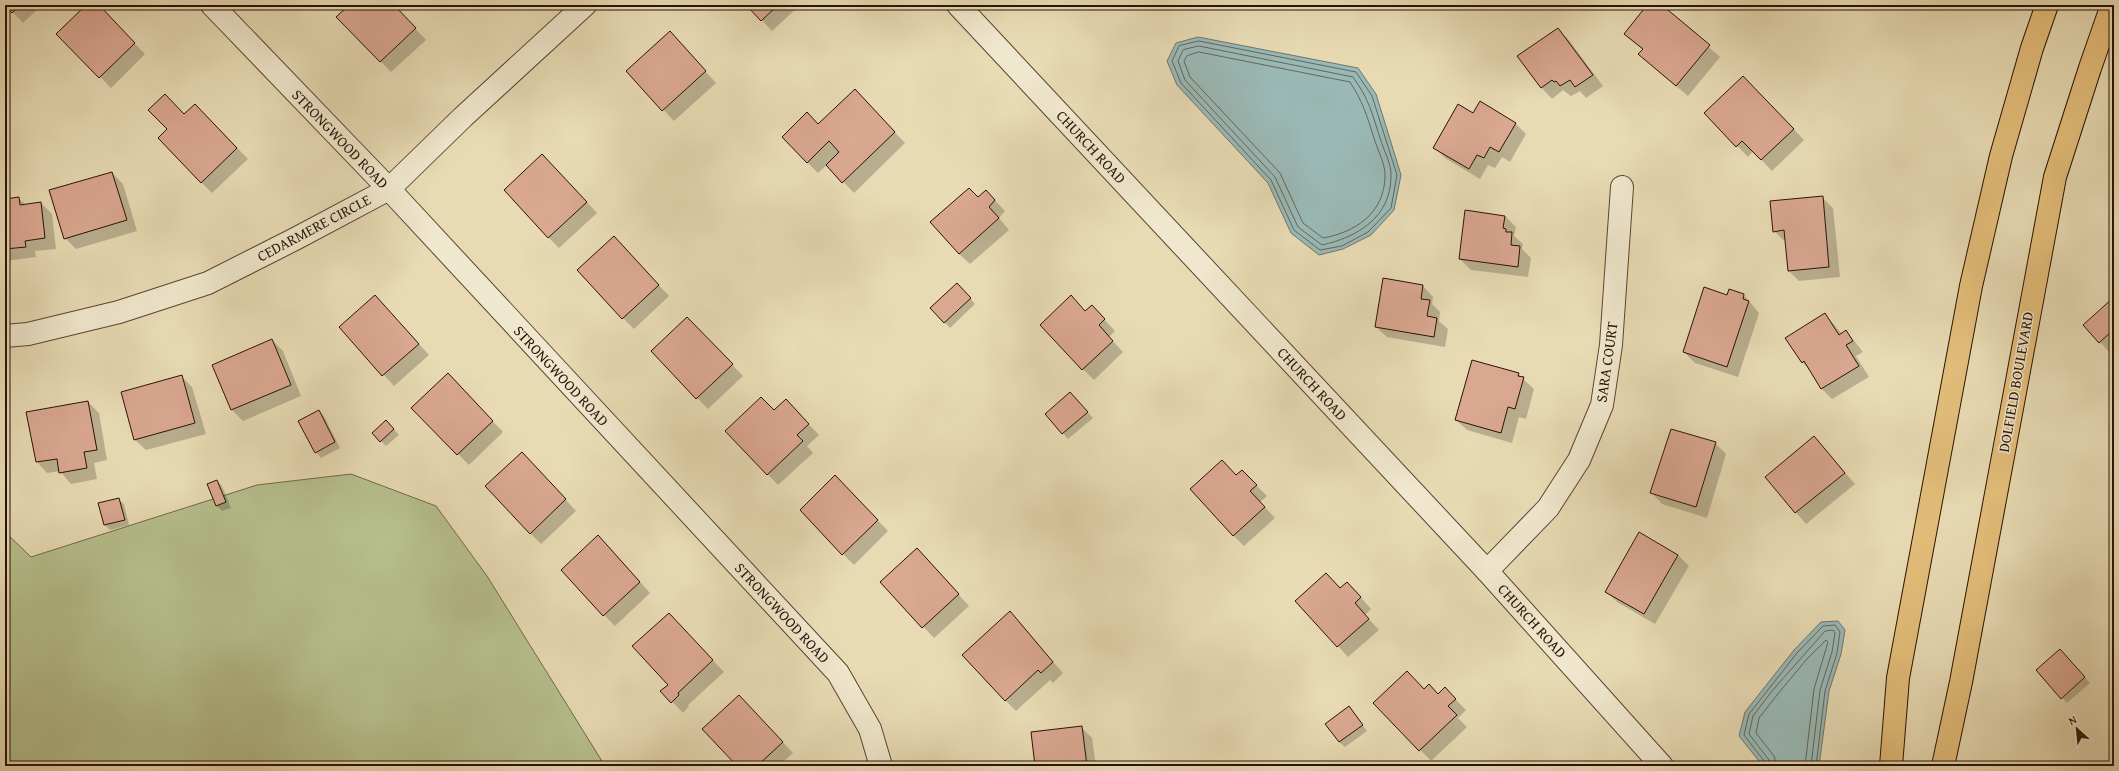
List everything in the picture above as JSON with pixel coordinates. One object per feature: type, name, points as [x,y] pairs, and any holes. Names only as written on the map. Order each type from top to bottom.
[{"type":"main road","points":[[1891,766],[1898,678],[1971,286],[2001,156],[2032,48],[2048,5]]},
{"type":"main road","name":"DOLFIELD BOULEVARD","points":[[1943,766],[1962,674],[2055,178],[2112,5]]},
{"type":"street","name":"STRONGWOOD ROAD","points":[[212,5],[389,189],[838,673],[870,729],[881,766]]},
{"type":"street","name":"CEDARMERE CIRCLE","points":[[5,336],[28,334],[119,312],[208,283],[389,189],[463,117],[585,5]]},
{"type":"street","name":"CHURCH ROAD","points":[[958,5],[1487,571],[1662,766]]},
{"type":"street","name":"SARA COURT","points":[[1487,571],[1548,508],[1579,460],[1602,405],[1611,345],[1622,187]]},
{"type":"green space","points":[[351,474],[436,506],[487,576],[605,766],[5,766],[5,532],[31,557],[257,485]]},
{"type":"water","points":[[1198,37],[1358,68],[1376,94],[1401,175],[1394,210],[1371,235],[1343,249],[1319,255],[1291,233],[1268,183],[1177,85],[1167,61],[1176,43]]},
{"type":"water","points":[[1838,621],[1845,630],[1841,654],[1829,691],[1819,766],[1763,766],[1739,736],[1745,712],[1794,650],[1821,622]]},
{"type":"building","points":[[5,5],[20,5],[12,13]]},
{"type":"building","points":[[86,5],[99,5],[135,43],[99,78],[56,34]]},
{"type":"building","points":[[349,5],[394,5],[416,28],[380,62],[336,17]]},
{"type":"building","points":[[746,5],[778,5],[761,21]]},
{"type":"building","points":[[1647,5],[1662,5],[1710,45],[1676,86],[1638,54],[1643,49],[1624,34]]},
{"type":"building","points":[[1558,28],[1593,75],[1575,87],[1570,80],[1560,86],[1556,81],[1554,82],[1552,80],[1541,88],[1517,56]]},
{"type":"building","points":[[670,31],[706,71],[662,111],[626,71]]},
{"type":"building","points":[[1743,76],[1794,129],[1761,160],[1742,141],[1736,147],[1704,113]]},
{"type":"building","points":[[855,89],[895,132],[842,183],[826,165],[839,152],[829,141],[807,163],[782,137],[807,112],[818,124]]},
{"type":"building","points":[[165,94],[184,114],[195,104],[237,148],[201,183],[158,138],[167,129],[148,110]]},
{"type":"building","points":[[1480,101],[1516,123],[1499,152],[1490,147],[1484,158],[1477,155],[1469,169],[1433,148],[1458,104],[1473,113]]},
{"type":"building","points":[[542,154],[587,202],[548,238],[504,190]]},
{"type":"building","points":[[112,172],[127,220],[64,239],[49,190]]},
{"type":"building","points":[[969,188],[978,197],[986,190],[995,200],[989,207],[999,218],[959,254],[930,222]]},
{"type":"building","points":[[1823,196],[1829,267],[1788,271],[1784,230],[1773,232],[1770,201]]},
{"type":"building","points":[[19,197],[20,205],[41,202],[45,238],[25,241],[26,247],[5,249],[5,199]]},
{"type":"building","points":[[1465,210],[1505,216],[1503,228],[1506,229],[1506,232],[1512,232],[1511,245],[1520,246],[1518,267],[1459,259]]},
{"type":"building","points":[[614,236],[659,285],[622,319],[577,270]]},
{"type":"building","points":[[1383,278],[1423,285],[1421,299],[1430,300],[1427,316],[1437,318],[1434,337],[1375,327]]},
{"type":"building","points":[[957,283],[971,298],[944,323],[930,308]]},
{"type":"building","points":[[1704,287],[1727,295],[1729,289],[1744,294],[1743,299],[1749,301],[1727,367],[1683,352]]},
{"type":"building","points":[[375,295],[419,344],[382,376],[339,327]]},
{"type":"building","points":[[1071,295],[1085,311],[1092,305],[1105,319],[1099,325],[1113,341],[1082,370],[1040,325]]},
{"type":"building","points":[[2114,297],[2114,329],[2099,343],[2083,325]]},
{"type":"building","points":[[1825,313],[1839,335],[1846,330],[1853,341],[1846,345],[1859,366],[1821,389],[1804,361],[1802,363],[1785,338]]},
{"type":"building","points":[[687,317],[733,364],[696,399],[651,351]]},
{"type":"building","points":[[272,339],[291,385],[231,410],[212,365]]},
{"type":"building","points":[[1472,360],[1519,373],[1518,376],[1524,377],[1515,409],[1508,407],[1501,433],[1455,420]]},
{"type":"building","points":[[448,373],[493,421],[457,455],[411,408]]},
{"type":"building","points":[[182,375],[195,423],[134,440],[121,392]]},
{"type":"building","points":[[1070,392],[1088,412],[1062,434],[1045,414]]},
{"type":"building","points":[[761,397],[774,410],[786,399],[809,424],[797,435],[803,441],[767,475],[725,431]]},
{"type":"building","points":[[88,401],[97,450],[84,452],[87,468],[59,473],[57,459],[36,462],[26,412]]},
{"type":"building","points":[[319,410],[335,442],[315,453],[298,421]]},
{"type":"building","points":[[386,420],[394,429],[380,442],[372,433]]},
{"type":"building","points":[[1671,429],[1716,442],[1696,507],[1650,493]]},
{"type":"building","points":[[1814,436],[1845,473],[1795,513],[1765,477]]},
{"type":"building","points":[[522,452],[566,499],[530,534],[485,486]]},
{"type":"building","points":[[1222,460],[1236,475],[1242,470],[1257,485],[1250,491],[1265,507],[1233,536],[1190,489]]},
{"type":"building","points":[[835,475],[878,520],[842,555],[800,510]]},
{"type":"building","points":[[217,480],[226,502],[216,506],[207,484]]},
{"type":"building","points":[[119,498],[125,520],[104,525],[98,503]]},
{"type":"building","points":[[1639,532],[1678,555],[1644,614],[1605,592]]},
{"type":"building","points":[[598,535],[640,582],[603,616],[561,570]]},
{"type":"building","points":[[917,548],[959,594],[922,628],[880,582]]},
{"type":"building","points":[[1326,573],[1340,588],[1347,582],[1361,597],[1355,603],[1369,619],[1337,647],[1295,601]]},
{"type":"building","points":[[1010,611],[1053,662],[1041,673],[1038,670],[1005,701],[962,655]]},
{"type":"building","points":[[669,613],[713,660],[678,693],[679,695],[671,703],[660,691],[668,685],[632,646]]},
{"type":"building","points":[[2060,649],[2085,677],[2061,699],[2036,670]]},
{"type":"building","points":[[1407,671],[1424,689],[1429,684],[1438,694],[1445,687],[1456,699],[1448,706],[1457,715],[1419,751],[1373,703]]},
{"type":"building","points":[[739,695],[783,742],[757,766],[737,766],[702,729]]},
{"type":"building","points":[[1349,706],[1363,725],[1339,742],[1325,724]]},
{"type":"building","points":[[1082,726],[1087,766],[1035,766],[1031,732]]}]
